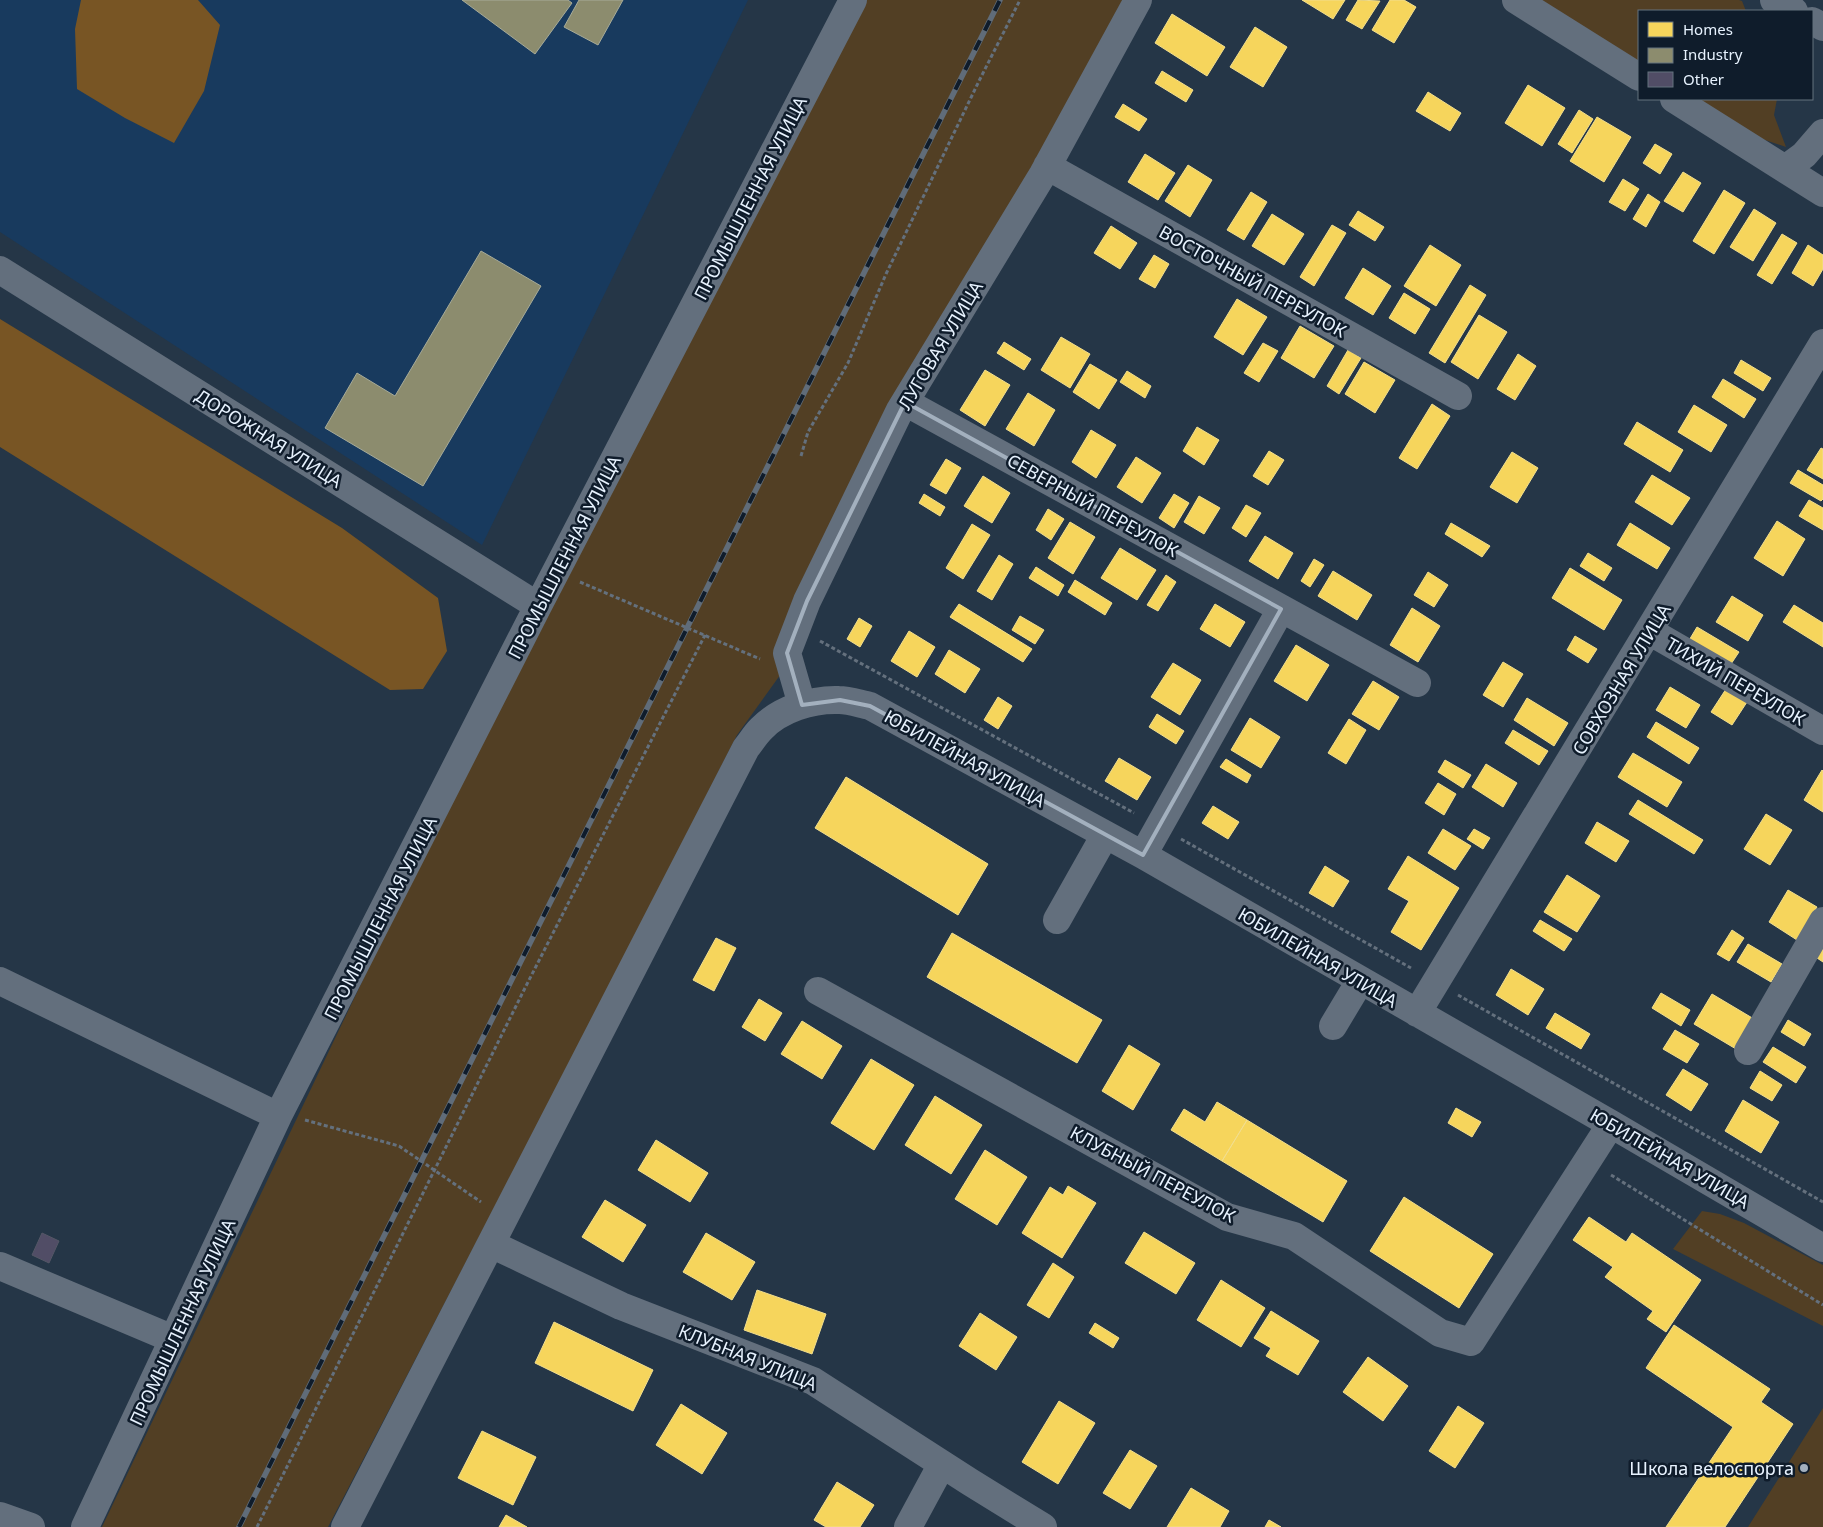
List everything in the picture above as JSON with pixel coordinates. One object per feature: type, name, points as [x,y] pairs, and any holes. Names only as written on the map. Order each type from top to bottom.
[{"type":"street","name":"ПРОМЫШЛЕННАЯ УЛИЦА","points":[[85,1527],[279,1115],[538,606],[853,0]]},
{"type":"street","name":"ЛУГОВАЯ УЛИЦА","points":[[802,705],[787,653],[807,601],[905,402],[1048,166],[1138,0]]},
{"type":"street","points":[[1516,0],[1638,76]]},
{"type":"street","points":[[1774,0],[1792,10]]},
{"type":"street","points":[[1676,100],[1823,193]]},
{"type":"street","points":[[1785,169],[1804,155],[1823,133]]},
{"type":"street","name":"ВОСТОЧНЫЙ ПЕРЕУЛОК","points":[[1048,166],[1458,396]]},
{"type":"street","name":"ДОРОЖНАЯ УЛИЦА","points":[[0,270],[538,606]]},
{"type":"street","name":"СОВХОЗНАЯ УЛИЦА","points":[[1417,1014],[1823,343]]},
{"type":"street","name":"СЕВЕРНЫЙ ПЕРЕУЛОК","points":[[905,402],[1417,683]]},
{"type":"street","points":[[1143,856],[1281,609]]},
{"type":"street","name":"ТИХИЙ ПЕРЕУЛОК","points":[[1649,631],[1823,731]]},
{"type":"street","name":"ЮБИЛЕЙНАЯ УЛИЦА","points":[[345,1527],[746,748],[761,728],[778,715],[802,705],[820,701],[840,700],[870,706],[1143,856],[1611,1124],[1823,1248]]},
{"type":"street","points":[[1057,920],[1105,835]]},
{"type":"street","points":[[1748,1051],[1823,921]]},
{"type":"street","points":[[0,981],[279,1115]]},
{"type":"street","points":[[1333,1026],[1360,981]]},
{"type":"street","name":"КЛУБНЫЙ ПЕРЕУЛОК","points":[[818,991],[1227,1217],[1294,1236],[1440,1333],[1471,1342],[1611,1124]]},
{"type":"street","name":"КЛУБНАЯ УЛИЦА","points":[[491,1244],[621,1306],[813,1381],[1043,1527]]},
{"type":"street","points":[[0,1266],[173,1340]]},
{"type":"street","points":[[908,1527],[942,1464]]},
{"type":"street","points":[[0,1516],[30,1527]]},
{"type":"path","points":[[801,456],[808,432],[848,363],[886,274],[1020,0]]},
{"type":"path","points":[[556,572],[763,660]]},
{"type":"path","points":[[796,628],[1159,827],[1823,1202]]},
{"type":"path","points":[[257,1527],[434,1170],[705,635]]},
{"type":"path","points":[[279,1115],[399,1146],[504,1218]]},
{"type":"path","points":[[1588,1161],[1823,1306]]},
{"type":"highlighted area","points":[[905,402],[1281,609],[1143,855],[870,706],[840,700],[802,705],[787,653],[807,601]]},
{"type":"shaded area","points":[[0,0],[748,0],[482,545],[0,232]]},
{"type":"shaded area","points":[[81,0],[198,0],[220,25],[204,91],[174,143],[125,118],[77,89],[75,29]]},
{"type":"shaded area","points":[[865,0],[1124,0],[1039,156],[783,671],[737,735],[614,978],[328,1527],[102,1527],[442,814]]},
{"type":"shaded area","points":[[1520,0],[1742,1],[1746,10],[1638,10],[1638,76]]},
{"type":"shaded area","points":[[1676,100],[1777,100],[1774,115],[1786,147],[1762,139]]},
{"type":"shaded area","points":[[0,319],[342,528],[438,598],[447,651],[423,689],[390,690],[0,447]]},
{"type":"shaded area","points":[[1702,1211],[1720,1214],[1744,1223],[1823,1265],[1823,1326],[1673,1249]]},
{"type":"shaded area","name":"Школа велоспорта","points":[[1823,1408],[1823,1527],[1748,1527]]},
{"type":"building: Homes","points":[[1302,0],[1345,0],[1333,19]]},
{"type":"building: Homes","points":[[1358,0],[1380,1],[1362,29],[1346,20]]},
{"type":"building: Homes","points":[[1390,0],[1404,0],[1416,7],[1394,43],[1372,30]]},
{"type":"building: Homes","points":[[1172,14],[1225,47],[1207,76],[1155,43]]},
{"type":"building: Homes","points":[[1255,27],[1287,47],[1263,87],[1230,67]]},
{"type":"building: Homes","points":[[1162,71],[1193,90],[1186,102],[1155,83]]},
{"type":"building: Homes","points":[[1528,85],[1565,108],[1542,146],[1505,123]]},
{"type":"building: Homes","points":[[1428,92],[1461,113],[1450,131],[1416,111]]},
{"type":"building: Homes","points":[[1123,104],[1147,119],[1139,131],[1115,117]]},
{"type":"building: Homes","points":[[1579,110],[1593,119],[1572,153],[1558,144]]},
{"type":"building: Homes","points":[[1597,117],[1631,137],[1604,182],[1570,161]]},
{"type":"building: Homes","points":[[1655,144],[1672,154],[1660,174],[1643,163]]},
{"type":"building: Homes","points":[[1145,154],[1175,173],[1158,200],[1128,182]]},
{"type":"building: Homes","points":[[1188,165],[1212,180],[1190,217],[1165,201]]},
{"type":"building: Homes","points":[[1683,172],[1701,183],[1683,212],[1664,201]]},
{"type":"building: Homes","points":[[1623,179],[1639,189],[1625,211],[1609,202]]},
{"type":"building: Homes","points":[[1724,190],[1745,203],[1714,254],[1693,241]]},
{"type":"building: Homes","points":[[1251,192],[1267,202],[1244,240],[1227,230]]},
{"type":"building: Homes","points":[[1648,194],[1660,202],[1646,227],[1633,219]]},
{"type":"building: Homes","points":[[1754,209],[1776,223],[1753,261],[1730,247]]},
{"type":"building: Homes","points":[[1358,211],[1384,227],[1375,241],[1349,225]]},
{"type":"building: Homes","points":[[1272,214],[1304,234],[1284,265],[1252,246]]},
{"type":"building: Homes","points":[[1332,225],[1346,233],[1314,286],[1300,277]]},
{"type":"building: Homes","points":[[1111,226],[1137,243],[1120,269],[1094,253]]},
{"type":"building: Homes","points":[[1782,234],[1797,243],[1772,284],[1757,275]]},
{"type":"building: Homes","points":[[1430,245],[1461,265],[1436,306],[1404,286]]},
{"type":"building: Homes","points":[[1808,245],[1823,255],[1823,269],[1813,286],[1792,273]]},
{"type":"building: Homes","points":[[1154,255],[1169,264],[1155,288],[1139,279]]},
{"type":"building: Homes","points":[[1363,268],[1391,286],[1373,315],[1345,298]]},
{"type":"building: Homes","points":[[1470,285],[1486,295],[1445,363],[1429,353]]},
{"type":"building: Homes","points":[[1404,293],[1430,309],[1415,334],[1389,318]]},
{"type":"building: Homes","points":[[1237,299],[1267,317],[1243,355],[1214,337]]},
{"type":"building: Homes","points":[[1479,315],[1507,332],[1478,379],[1451,362]]},
{"type":"building: Homes","points":[[1300,326],[1334,346],[1314,378],[1281,358]]},
{"type":"building: Homes","points":[[1061,337],[1090,354],[1070,388],[1041,370]]},
{"type":"building: Homes","points":[[1004,342],[1031,359],[1024,370],[997,353]]},
{"type":"building: Homes","points":[[1263,343],[1278,351],[1259,382],[1244,373]]},
{"type":"building: Homes","points":[[1348,350],[1361,358],[1339,394],[1327,386]]},
{"type":"building: Homes","points":[[1518,354],[1536,366],[1515,400],[1497,389]]},
{"type":"building: Homes","points":[[1741,360],[1771,378],[1763,391],[1734,373]]},
{"type":"building: Homes","points":[[1364,362],[1395,380],[1375,413],[1345,394]]},
{"type":"building: Homes","points":[[1090,364],[1117,380],[1099,409],[1073,392]]},
{"type":"building: Homes","points":[[985,370],[1010,385],[985,426],[960,410]]},
{"type":"building: Homes","points":[[1127,371],[1151,386],[1145,398],[1120,382]]},
{"type":"building: Homes","points":[[1723,379],[1756,399],[1744,418],[1712,397]]},
{"type":"building: Homes","points":[[1028,393],[1055,410],[1034,446],[1006,429]]},
{"type":"building: Homes","points":[[1432,404],[1450,416],[1417,469],[1399,458]]},
{"type":"building: Homes","points":[[1694,405],[1727,425],[1711,452],[1678,432]]},
{"type":"building: Homes","points":[[1637,422],[1683,450],[1670,472],[1624,444]]},
{"type":"building: Homes","points":[[1197,427],[1219,440],[1204,465],[1183,451]]},
{"type":"building: Homes","points":[[1091,430],[1116,445],[1096,478],[1072,462]]},
{"type":"building: Homes","points":[[1821,448],[1823,449],[1823,479],[1807,470]]},
{"type":"building: Homes","points":[[1269,451],[1284,460],[1268,485],[1253,476]]},
{"type":"building: Homes","points":[[1512,452],[1538,468],[1517,503],[1490,487]]},
{"type":"building: Homes","points":[[1136,457],[1161,473],[1142,503],[1117,487]]},
{"type":"building: Homes","points":[[946,459],[961,468],[946,494],[930,485]]},
{"type":"building: Homes","points":[[1798,470],[1823,485],[1823,499],[1821,501],[1790,483]]},
{"type":"building: Homes","points":[[1652,475],[1690,498],[1672,525],[1635,502]]},
{"type":"building: Homes","points":[[983,476],[1010,493],[992,523],[964,506]]},
{"type":"building: Homes","points":[[924,494],[945,507],[940,516],[919,503]]},
{"type":"building: Homes","points":[[1174,494],[1189,503],[1174,528],[1159,518]]},
{"type":"building: Homes","points":[[1199,496],[1220,508],[1204,534],[1184,522]]},
{"type":"building: Homes","points":[[1809,500],[1823,508],[1823,530],[1799,516]]},
{"type":"building: Homes","points":[[1246,505],[1261,513],[1246,537],[1232,528]]},
{"type":"building: Homes","points":[[1048,509],[1064,519],[1051,540],[1036,530]]},
{"type":"building: Homes","points":[[1777,521],[1805,539],[1783,576],[1754,558]]},
{"type":"building: Homes","points":[[1070,522],[1095,537],[1073,574],[1048,558]]},
{"type":"building: Homes","points":[[1451,523],[1490,546],[1482,557],[1445,534]]},
{"type":"building: Homes","points":[[1630,523],[1670,548],[1657,569],[1617,545]]},
{"type":"building: Homes","points":[[972,524],[990,535],[963,579],[946,568]]},
{"type":"building: Homes","points":[[1265,536],[1293,553],[1278,579],[1249,561]]},
{"type":"building: Homes","points":[[1120,548],[1156,570],[1137,600],[1101,578]]},
{"type":"building: Homes","points":[[1588,553],[1612,568],[1604,581],[1580,566]]},
{"type":"building: Homes","points":[[999,555],[1013,564],[992,600],[977,591]]},
{"type":"building: Homes","points":[[1314,559],[1324,565],[1310,587],[1301,581]]},
{"type":"building: Homes","points":[[1036,567],[1064,585],[1058,596],[1029,578]]},
{"type":"building: Homes","points":[[1570,568],[1622,600],[1604,630],[1552,598]]},
{"type":"building: Homes","points":[[1333,571],[1372,595],[1357,620],[1318,596]]},
{"type":"building: Homes","points":[[1428,572],[1448,585],[1434,607],[1414,595]]},
{"type":"building: Homes","points":[[1166,575],[1176,582],[1158,611],[1147,605]]},
{"type":"building: Homes","points":[[1075,580],[1112,603],[1105,615],[1068,592]]},
{"type":"building: Homes","points":[[1732,596],[1763,615],[1748,641],[1716,622]]},
{"type":"building: Homes","points":[[959,604],[1032,649],[1023,662],[950,617]]},
{"type":"building: Homes","points":[[1215,604],[1245,622],[1230,647],[1200,629]]},
{"type":"building: Homes","points":[[1794,605],[1823,623],[1823,647],[1783,622]]},
{"type":"building: Homes","points":[[1412,608],[1440,626],[1418,662],[1390,645]]},
{"type":"building: Homes","points":[[1020,616],[1044,630],[1035,644],[1012,630]]},
{"type":"building: Homes","points":[[859,618],[872,626],[860,647],[847,639]]},
{"type":"building: Homes","points":[[1697,627],[1739,652],[1729,667],[1688,642]]},
{"type":"building: Homes","points":[[909,631],[935,647],[917,677],[891,661]]},
{"type":"building: Homes","points":[[1575,636],[1597,649],[1588,663],[1567,650]]},
{"type":"building: Homes","points":[[1296,645],[1329,665],[1307,701],[1274,681]]},
{"type":"building: Homes","points":[[949,650],[980,669],[965,693],[935,674]]},
{"type":"building: Homes","points":[[1503,662],[1523,674],[1503,707],[1483,695]]},
{"type":"building: Homes","points":[[1173,663],[1201,680],[1180,715],[1151,697]]},
{"type":"building: Homes","points":[[1373,681],[1399,697],[1379,730],[1352,714]]},
{"type":"building: Homes","points":[[1670,687],[1700,705],[1686,728],[1656,710]]},
{"type":"building: Homes","points":[[1726,689],[1747,702],[1732,725],[1711,712]]},
{"type":"building: Homes","points":[[998,697],[1012,706],[998,729],[984,720]]},
{"type":"building: Homes","points":[[1527,698],[1568,723],[1554,746],[1514,720]]},
{"type":"building: Homes","points":[[1157,714],[1184,731],[1176,744],[1149,727]]},
{"type":"building: Homes","points":[[1250,718],[1280,737],[1261,768],[1231,750]]},
{"type":"building: Homes","points":[[1349,719],[1366,730],[1346,764],[1328,753]]},
{"type":"building: Homes","points":[[1656,722],[1699,748],[1689,764],[1647,737]]},
{"type":"building: Homes","points":[[1513,730],[1548,751],[1539,765],[1505,743]]},
{"type":"building: Homes","points":[[1633,753],[1682,782],[1667,807],[1618,777]]},
{"type":"building: Homes","points":[[1119,758],[1151,777],[1137,800],[1105,781]]},
{"type":"building: Homes","points":[[1226,759],[1251,775],[1247,783],[1220,767]]},
{"type":"building: Homes","points":[[1445,760],[1471,775],[1463,788],[1438,772]]},
{"type":"building: Homes","points":[[1486,764],[1517,783],[1503,807],[1472,787]]},
{"type":"building: Homes","points":[[1823,771],[1823,812],[1804,800]]},
{"type":"building: Homes","points":[[846,777],[988,864],[958,915],[815,828]]},
{"type":"building: Homes","points":[[1438,783],[1456,794],[1444,815],[1425,803]]},
{"type":"building: Homes","points":[[1638,800],[1703,840],[1694,854],[1629,814]]},
{"type":"building: Homes","points":[[1213,806],[1239,822],[1228,839],[1202,823]]},
{"type":"building: Homes","points":[[1766,814],[1792,830],[1770,865],[1744,849]]},
{"type":"building: Homes","points":[[1597,822],[1629,841],[1616,862],[1585,843]]},
{"type":"building: Homes","points":[[1443,829],[1471,846],[1455,870],[1428,853]]},
{"type":"building: Homes","points":[[1474,829],[1490,838],[1483,849],[1467,839]]},
{"type":"building: Homes","points":[[1408,856],[1459,888],[1421,950],[1391,932],[1409,901],[1388,889]]},
{"type":"building: Homes","points":[[1325,866],[1349,881],[1333,907],[1309,893]]},
{"type":"building: Homes","points":[[1567,875],[1600,896],[1577,932],[1544,912]]},
{"type":"building: Homes","points":[[1788,890],[1817,907],[1797,940],[1769,922]]},
{"type":"building: Homes","points":[[1540,920],[1572,939],[1564,951],[1533,931]]},
{"type":"building: Homes","points":[[1732,930],[1744,938],[1729,961],[1717,954]]},
{"type":"building: Homes","points":[[952,933],[1102,1020],[1077,1063],[927,977]]},
{"type":"building: Homes","points":[[716,938],[736,948],[714,991],[693,980]]},
{"type":"building: Homes","points":[[1748,944],[1782,964],[1771,982],[1737,962]]},
{"type":"building: Homes","points":[[1823,947],[1823,962],[1817,958]]},
{"type":"building: Homes","points":[[1511,969],[1544,989],[1528,1015],[1496,995]]},
{"type":"building: Homes","points":[[1661,993],[1690,1010],[1681,1026],[1652,1008]]},
{"type":"building: Homes","points":[[1712,994],[1754,1019],[1736,1049],[1694,1024]]},
{"type":"building: Homes","points":[[759,999],[782,1013],[765,1041],[742,1027]]},
{"type":"building: Homes","points":[[1555,1013],[1590,1034],[1581,1049],[1546,1028]]},
{"type":"building: Homes","points":[[1788,1020],[1811,1034],[1804,1046],[1781,1032]]},
{"type":"building: Homes","points":[[802,1021],[842,1046],[822,1079],[781,1054]]},
{"type":"building: Homes","points":[[1675,1030],[1699,1044],[1687,1063],[1663,1049]]},
{"type":"building: Homes","points":[[1129,1045],[1160,1064],[1133,1110],[1102,1091]]},
{"type":"building: Homes","points":[[1773,1047],[1806,1067],[1796,1083],[1763,1062]]},
{"type":"building: Homes","points":[[871,1059],[914,1085],[874,1150],[831,1123]]},
{"type":"building: Homes","points":[[1683,1069],[1708,1084],[1691,1111],[1666,1095]]},
{"type":"building: Homes","points":[[1760,1071],[1782,1085],[1772,1101],[1750,1088]]},
{"type":"building: Homes","points":[[935,1096],[982,1125],[951,1174],[905,1145]]},
{"type":"building: Homes","points":[[1743,1100],[1779,1122],[1761,1153],[1725,1131]]},
{"type":"building: Homes","points":[[1217,1102],[1247,1120],[1222,1161],[1171,1130],[1184,1109],[1205,1122]]},
{"type":"building: Homes","points":[[1456,1108],[1481,1122],[1472,1137],[1448,1123]]},
{"type":"building: Homes","points":[[1247,1120],[1347,1181],[1323,1222],[1222,1161]]},
{"type":"building: Homes","points":[[656,1140],[708,1173],[690,1202],[638,1170]]},
{"type":"building: Homes","points":[[985,1150],[1027,1177],[997,1225],[955,1199]]},
{"type":"building: Homes","points":[[1068,1186],[1096,1203],[1062,1258],[1022,1233],[1050,1187],[1063,1195]]},
{"type":"building: Homes","points":[[1404,1197],[1493,1254],[1459,1308],[1370,1251]]},
{"type":"building: Homes","points":[[605,1200],[646,1225],[623,1262],[582,1237]]},
{"type":"building: Homes","points":[[1589,1217],[1626,1242],[1632,1233],[1701,1280],[1666,1332],[1647,1319],[1653,1311],[1605,1277],[1613,1267],[1573,1240]]},
{"type":"building: Homes","points":[[1144,1232],[1195,1263],[1176,1294],[1125,1263]]},
{"type":"building: Homes","points":[[706,1233],[755,1262],[732,1300],[683,1272]]},
{"type":"building: Homes","points":[[1053,1263],[1074,1277],[1049,1318],[1027,1305]]},
{"type":"building: Homes","points":[[1221,1280],[1265,1308],[1241,1347],[1197,1320]]},
{"type":"building: Homes","points":[[757,1290],[826,1314],[812,1354],[744,1330]]},
{"type":"building: Homes","points":[[1271,1311],[1319,1341],[1298,1375],[1266,1356],[1271,1348],[1254,1338]]},
{"type":"building: Homes","points":[[980,1313],[1017,1337],[996,1370],[959,1346]]},
{"type":"building: Homes","points":[[554,1322],[653,1370],[633,1411],[535,1363]]},
{"type":"building: Homes","points":[[1095,1323],[1119,1338],[1113,1348],[1089,1333]]},
{"type":"building: Homes","points":[[1674,1325],[1770,1389],[1761,1402],[1793,1424],[1725,1527],[1666,1527],[1733,1427],[1646,1368]]},
{"type":"building: Homes","points":[[1368,1357],[1408,1386],[1383,1421],[1343,1392]]},
{"type":"building: Homes","points":[[1059,1401],[1095,1423],[1058,1484],[1022,1462]]},
{"type":"building: Homes","points":[[681,1404],[727,1433],[702,1474],[656,1445]]},
{"type":"building: Homes","points":[[1458,1406],[1484,1423],[1455,1468],[1429,1451]]},
{"type":"building: Homes","points":[[482,1431],[536,1457],[513,1505],[458,1478]]},
{"type":"building: Homes","points":[[1130,1450],[1157,1466],[1130,1509],[1103,1493]]},
{"type":"building: Homes","points":[[837,1482],[874,1505],[860,1527],[826,1527],[814,1520]]},
{"type":"building: Homes","points":[[1191,1488],[1229,1511],[1220,1527],[1167,1527]]},
{"type":"building: Homes","points":[[506,1515],[527,1527],[499,1527]]},
{"type":"building: Homes","points":[[1269,1520],[1281,1527],[1265,1527]]},
{"type":"building: Industry","points":[[462,0],[568,0],[572,3],[535,54]]},
{"type":"building: Industry","points":[[579,0],[623,0],[598,45],[564,27]]},
{"type":"building: Industry","points":[[481,251],[541,286],[423,486],[325,428],[357,373],[395,396]]},
{"type":"building: Other","points":[[42,1233],[59,1241],[49,1263],[32,1255]]},
{"type":"railway","points":[[239,1527],[1000,0]]},
{"type":"place","name":"Школа велоспорта","points":[[1804,1468]]}]
